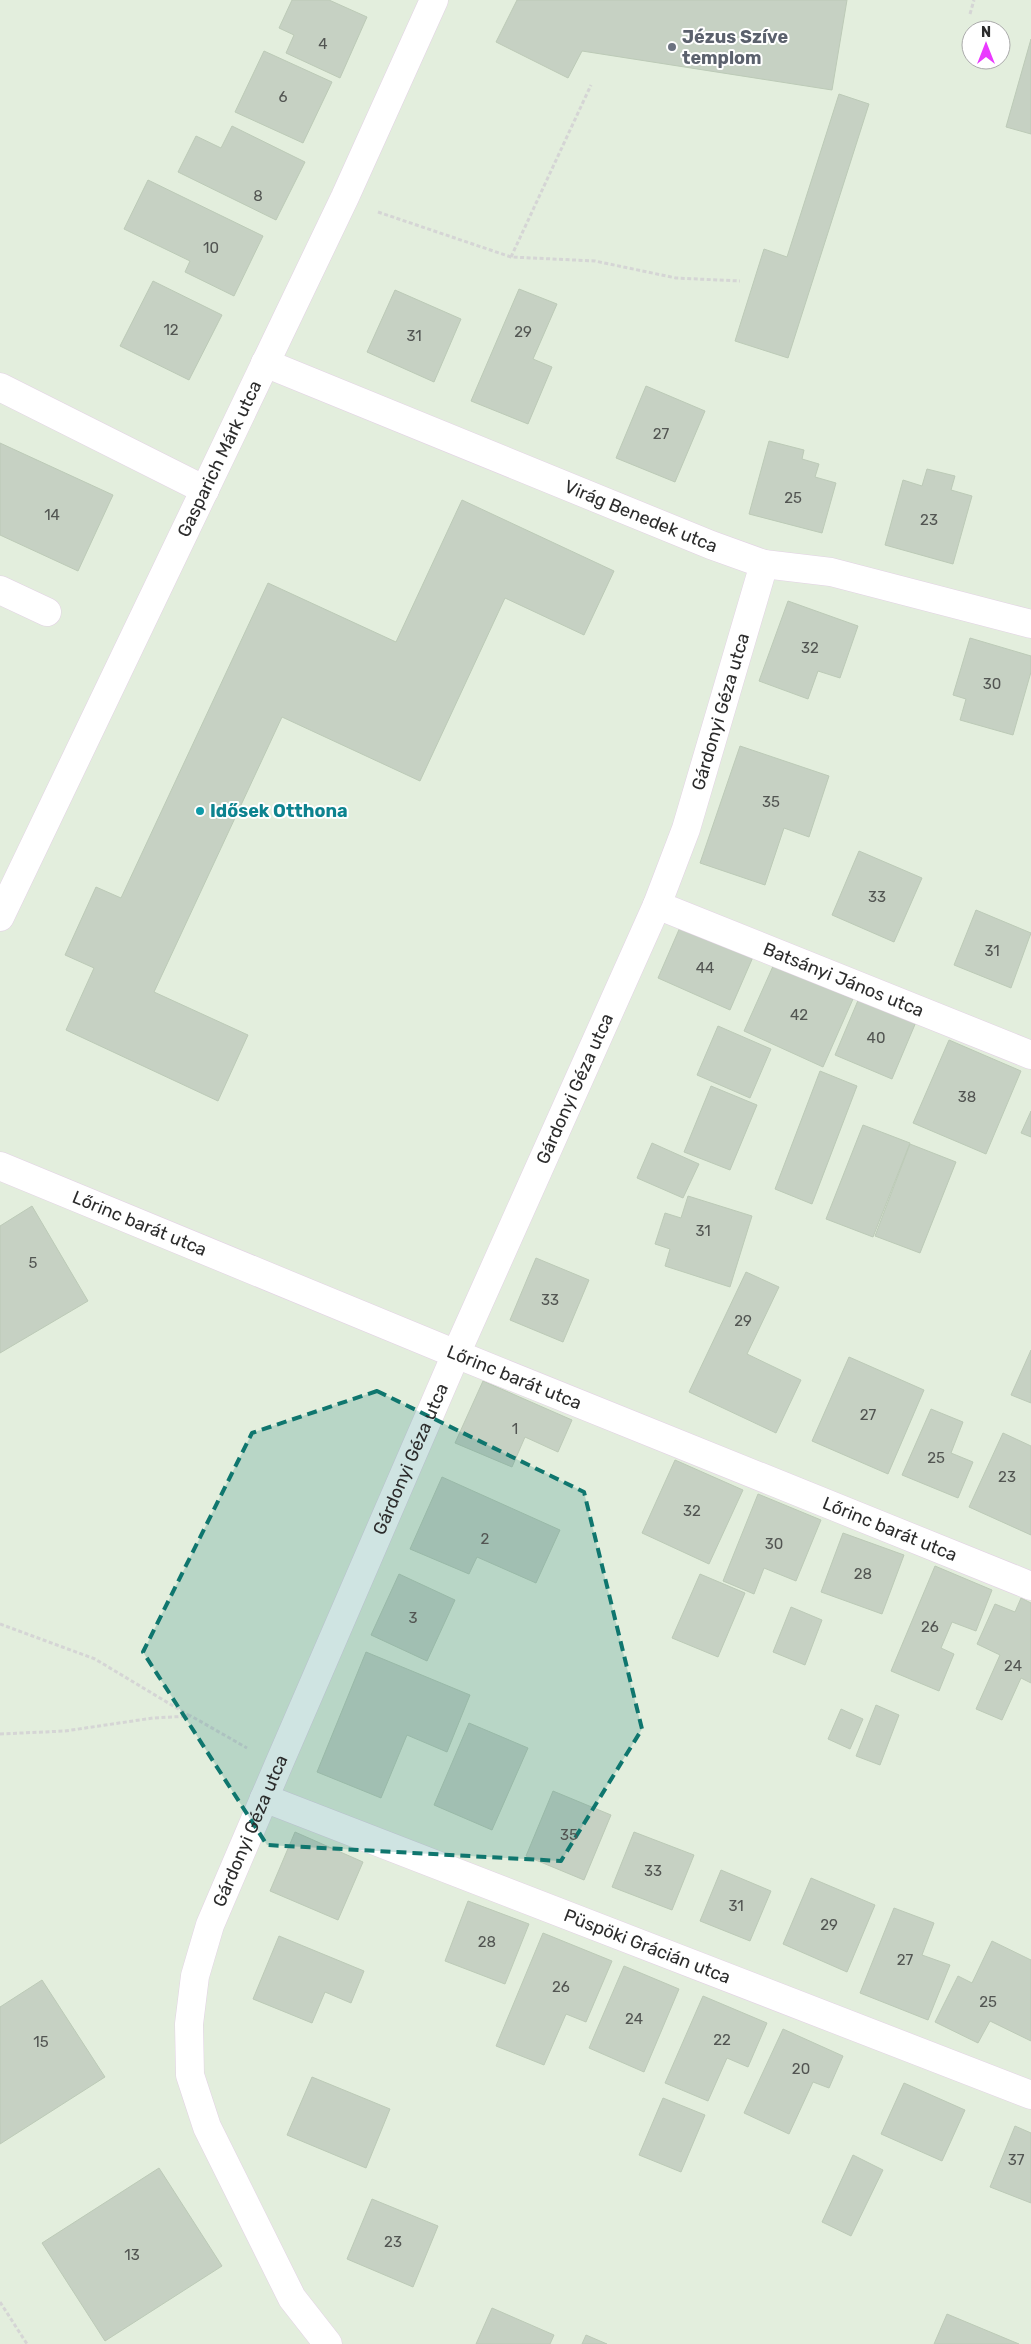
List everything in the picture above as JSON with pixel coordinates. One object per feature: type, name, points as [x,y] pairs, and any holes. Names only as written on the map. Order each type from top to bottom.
[{"type":"street","name":"Gasparich Márk utca","points":[[0,916],[8,882],[205,490],[346,197],[434,0]]},
{"type":"street","name":"Virág Benedek utca","points":[[265,363],[711,545],[764,564],[831,572],[1031,624]]},
{"type":"street","points":[[0,387],[205,490]]},
{"type":"street","name":"Gárdonyi Géza utca","points":[[328,2344],[292,2298],[207,2127],[190,2075],[188,2024],[195,1976],[210,1925],[264,1798],[456,1354],[657,905],[686,829],[764,564]]},
{"type":"street","points":[[0,590],[47,612]]},
{"type":"street","name":"Batsányi János utca","points":[[657,905],[1031,1055]]},
{"type":"street","name":"Lőrinc barát utca","points":[[0,1166],[456,1354],[1031,1586]]},
{"type":"street","name":"Püspöki Grácián utca","points":[[264,1798],[1031,2095]]},
{"type":"path","points":[[970,14],[974,0]]},
{"type":"path","points":[[511,257],[591,85]]},
{"type":"path","points":[[346,197],[387,216],[511,257],[595,262],[676,278],[740,280]]},
{"type":"path","points":[[0,1624],[95,1659],[278,1766]]},
{"type":"path","points":[[0,1734],[65,1730],[153,1718],[191,1716]]},
{"type":"path","points":[[0,2302],[27,2344]]},
{"type":"highlighted area","points":[[377,1391],[584,1492],[642,1729],[561,1861],[267,1845],[143,1652],[252,1433]]},
{"type":"building","points":[[292,0],[329,0],[367,17],[340,78],[286,53],[294,35],[279,28]]},
{"type":"building","name":"Jézus Szíve templom","points":[[517,0],[847,0],[832,90],[582,51],[568,78],[496,42]]},
{"type":"building","points":[[1031,39],[1031,134],[1006,127]]},
{"type":"building","points":[[264,51],[332,82],[303,143],[235,112]]},
{"type":"building","points":[[839,94],[869,104],[788,358],[735,341],[764,249],[787,257]]},
{"type":"building","points":[[232,126],[305,162],[276,220],[178,172],[196,136],[221,148]]},
{"type":"building","points":[[148,180],[263,236],[234,296],[185,272],[190,261],[124,229]]},
{"type":"building","points":[[153,281],[222,315],[189,380],[120,346]]},
{"type":"building","points":[[519,289],[557,304],[533,359],[552,367],[528,424],[471,401]]},
{"type":"building","points":[[395,290],[461,319],[434,382],[367,352]]},
{"type":"building","points":[[646,386],[705,411],[675,482],[616,458]]},
{"type":"building","points":[[769,441],[804,450],[802,459],[819,464],[815,477],[836,483],[822,533],[749,514]]},
{"type":"building","points":[[0,443],[113,495],[78,571],[0,535]]},
{"type":"building","points":[[927,469],[955,476],[951,490],[972,496],[953,564],[885,545],[903,480],[922,486]]},
{"type":"building","name":"Idősek Otthona","points":[[462,500],[614,571],[584,635],[505,598],[420,781],[282,717],[154,992],[248,1035],[218,1101],[66,1030],[94,968],[65,955],[96,887],[121,898],[268,583],[396,642]]},
{"type":"building","points":[[788,601],[858,626],[840,678],[818,671],[808,699],[759,681]]},
{"type":"building","points":[[970,638],[1031,656],[1031,672],[1013,735],[960,720],[966,699],[953,695]]},
{"type":"building","points":[[740,746],[829,776],[809,837],[784,828],[765,885],[700,863]]},
{"type":"building","points":[[859,851],[922,878],[894,942],[832,915]]},
{"type":"building","points":[[976,910],[1031,933],[1011,988],[954,965]]},
{"type":"building","points":[[681,925],[753,957],[730,1010],[658,978]]},
{"type":"building","points":[[774,964],[853,999],[823,1067],[744,1031]]},
{"type":"building","points":[[859,998],[916,1022],[892,1079],[835,1055]]},
{"type":"building","points":[[718,1026],[771,1049],[750,1098],[697,1075]]},
{"type":"building","points":[[949,1040],[1021,1071],[986,1154],[913,1123]]},
{"type":"building","points":[[820,1071],[857,1086],[812,1204],[775,1189]]},
{"type":"building","points":[[711,1086],[757,1105],[730,1170],[684,1152]]},
{"type":"building","points":[[1031,1111],[1031,1137],[1021,1133]]},
{"type":"building","points":[[863,1125],[910,1143],[873,1237],[826,1219]]},
{"type":"building","points":[[652,1143],[699,1164],[683,1198],[637,1178]]},
{"type":"building","points":[[910,1144],[956,1162],[920,1253],[875,1236]]},
{"type":"building","points":[[688,1196],[752,1216],[730,1287],[665,1266],[670,1249],[655,1244],[665,1213],[681,1218]]},
{"type":"building","points":[[32,1206],[88,1301],[0,1353],[0,1226]]},
{"type":"building","points":[[536,1258],[589,1280],[563,1342],[510,1320]]},
{"type":"building","points":[[746,1272],[779,1287],[747,1354],[801,1380],[776,1433],[689,1392]]},
{"type":"building","points":[[1031,1350],[1031,1403],[1011,1395]]},
{"type":"building","points":[[849,1357],[924,1390],[888,1474],[812,1441]]},
{"type":"building","points":[[483,1381],[572,1420],[558,1452],[525,1437],[512,1467],[455,1443]]},
{"type":"building","points":[[931,1409],[963,1422],[951,1453],[973,1462],[958,1498],[902,1475]]},
{"type":"building","points":[[1003,1433],[1031,1446],[1031,1535],[969,1507]]},
{"type":"building","points":[[675,1460],[743,1490],[709,1564],[642,1533]]},
{"type":"building","points":[[442,1477],[560,1530],[536,1583],[477,1557],[469,1574],[410,1549]]},
{"type":"building","points":[[758,1494],[821,1520],[796,1581],[764,1568],[754,1594],[723,1581]]},
{"type":"building","points":[[843,1533],[904,1555],[882,1614],[821,1592]]},
{"type":"building","points":[[935,1566],[992,1590],[976,1631],[952,1622],[941,1648],[954,1654],[939,1691],[891,1671]]},
{"type":"building","points":[[399,1574],[455,1600],[427,1661],[371,1635]]},
{"type":"building","points":[[700,1574],[745,1593],[718,1657],[672,1638]]},
{"type":"building","points":[[1021,1598],[1031,1603],[1031,1683],[1021,1678],[1002,1720],[976,1709],[1000,1655],[977,1644],[995,1604],[1015,1612]]},
{"type":"building","points":[[791,1607],[822,1620],[805,1665],[773,1652]]},
{"type":"building","points":[[366,1652],[470,1695],[447,1752],[407,1735],[381,1798],[317,1772]]},
{"type":"building","points":[[876,1705],[899,1715],[880,1765],[856,1756]]},
{"type":"building","points":[[841,1709],[863,1719],[850,1749],[828,1739]]},
{"type":"building","points":[[469,1723],[528,1748],[492,1830],[434,1805]]},
{"type":"building","points":[[553,1791],[611,1815],[584,1880],[526,1856]]},
{"type":"building","points":[[295,1832],[363,1862],[338,1920],[270,1891]]},
{"type":"building","points":[[634,1832],[694,1855],[672,1910],[612,1887]]},
{"type":"building","points":[[721,1870],[771,1891],[750,1941],[700,1921]]},
{"type":"building","points":[[811,1878],[875,1905],[847,1972],[783,1944]]},
{"type":"building","points":[[468,1901],[529,1924],[505,1984],[445,1961]]},
{"type":"building","points":[[894,1908],[934,1923],[922,1955],[950,1965],[928,2020],[860,1993]]},
{"type":"building","points":[[543,1933],[612,1961],[586,2022],[566,2014],[544,2065],[496,2046]]},
{"type":"building","points":[[279,1936],[364,1971],[351,2003],[325,1992],[312,2023],[253,1999]]},
{"type":"building","points":[[992,1941],[1031,1960],[1031,2041],[990,2021],[978,2043],[935,2022],[958,1976],[972,1983]]},
{"type":"building","points":[[624,1966],[679,1989],[644,2072],[589,2048]]},
{"type":"building","points":[[42,1980],[105,2077],[0,2144],[0,2007]]},
{"type":"building","points":[[703,1996],[767,2023],[748,2067],[727,2058],[708,2101],[665,2083]]},
{"type":"building","points":[[783,2029],[843,2056],[829,2088],[813,2082],[789,2134],[744,2113]]},
{"type":"building","points":[[312,2077],[390,2109],[366,2168],[287,2135]]},
{"type":"building","points":[[904,2083],[965,2110],[942,2161],[881,2134]]},
{"type":"building","points":[[663,2098],[705,2115],[681,2172],[639,2155]]},
{"type":"building","points":[[1015,2126],[1031,2133],[1031,2203],[990,2187]]},
{"type":"building","points":[[853,2155],[883,2170],[851,2236],[822,2222]]},
{"type":"building","points":[[159,2168],[222,2266],[105,2341],[42,2243]]},
{"type":"building","points":[[372,2199],[438,2226],[413,2287],[347,2259]]},
{"type":"building","points":[[492,2308],[554,2335],[550,2344],[476,2344]]},
{"type":"building","points":[[947,2314],[1019,2344],[934,2344]]},
{"type":"building","points":[[586,2335],[607,2344],[582,2344]]},
{"type":"place","name":"Jézus Szíve templom","points":[[672,47]]},
{"type":"place","name":"Idősek Otthona","points":[[200,811]]}]
